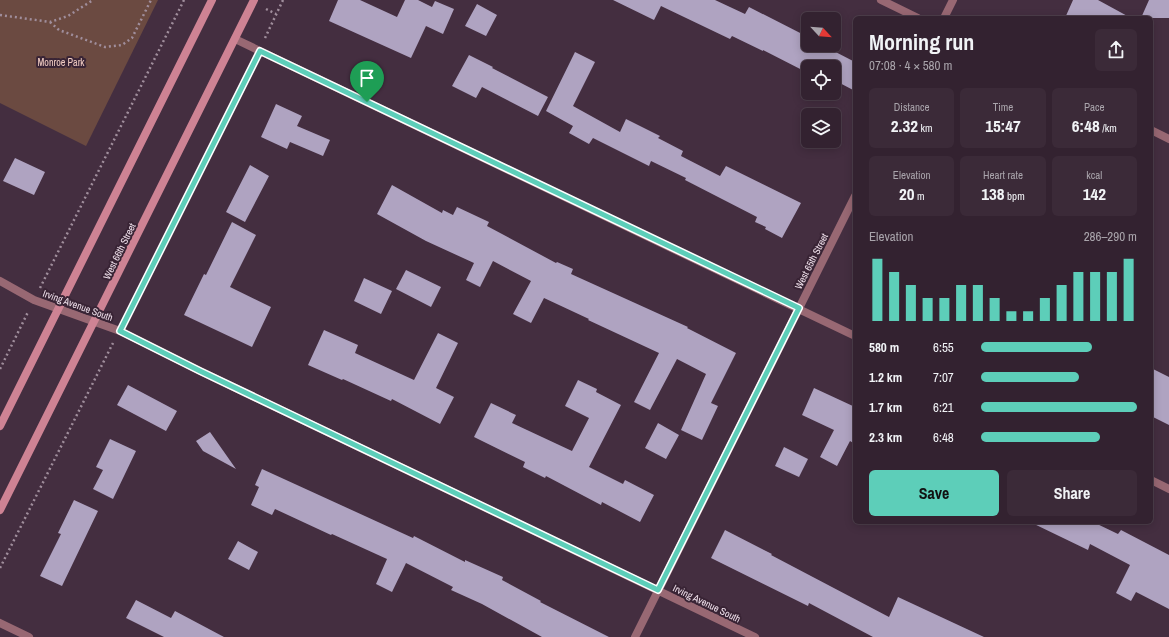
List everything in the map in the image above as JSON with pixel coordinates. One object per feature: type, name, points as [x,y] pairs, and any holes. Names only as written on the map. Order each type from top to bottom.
[{"type":"main road","points":[[0,426],[212,0]]},
{"type":"main road","name":"West 66th Street","points":[[0,510],[254,0]]},
{"type":"street","points":[[881,0],[914,16]]},
{"type":"street","points":[[945,16],[952,0]]},
{"type":"street","points":[[235,39],[853,335]]},
{"type":"street","points":[[1153,131],[1169,139]]},
{"type":"street","name":"West 65th Street","points":[[635,637],[853,200]]},
{"type":"street","name":"Irving Avenue South","points":[[0,281],[34,300],[120,331],[200,371],[755,637]]},
{"type":"street","points":[[1153,481],[1169,489]]},
{"type":"street","points":[[0,623],[30,637]]},
{"type":"path","points":[[0,15],[50,22],[68,16],[93,0]]},
{"type":"path","points":[[50,22],[58,30],[105,47],[122,44],[132,38],[151,0]]},
{"type":"path","points":[[0,369],[184,0]]},
{"type":"path","points":[[0,568],[260,51],[283,0]]},
{"type":"green space","name":"Monroe Park","points":[[0,0],[158,0],[86,146],[0,103]]},
{"type":"building","points":[[338,0],[360,0],[397,17],[405,0],[418,0],[432,7],[435,1],[454,9],[443,34],[426,26],[411,58],[329,21]]},
{"type":"building","points":[[613,0],[715,0],[745,14],[749,7],[801,33],[801,52],[836,52],[853,61],[853,90],[841,84],[841,60],[801,60],[801,69],[763,50],[732,36],[730,39],[661,6],[654,20]]},
{"type":"building","points":[[1073,0],[1098,0],[1127,16],[1066,16]]},
{"type":"building","points":[[1149,0],[1169,0],[1169,18],[1142,16]]},
{"type":"building","points":[[477,4],[497,15],[486,36],[465,26]]},
{"type":"building","points":[[575,52],[595,62],[573,106],[620,132],[626,119],[660,136],[658,138],[683,151],[681,156],[720,176],[726,166],[801,203],[782,238],[765,229],[766,227],[755,222],[757,217],[685,180],[686,178],[651,161],[649,166],[593,138],[589,144],[569,133],[573,126],[546,111]]},
{"type":"building","points":[[469,55],[548,97],[538,116],[482,87],[476,98],[452,86]]},
{"type":"building","points":[[276,104],[302,116],[297,126],[330,140],[323,156],[290,142],[287,149],[261,137]]},
{"type":"building","points":[[15,158],[45,172],[34,195],[3,181]]},
{"type":"building","points":[[250,165],[269,176],[245,222],[226,212]]},
{"type":"building","points":[[392,185],[442,213],[443,210],[453,215],[457,207],[489,222],[487,226],[556,263],[557,262],[573,269],[571,274],[688,327],[687,328],[736,353],[711,403],[718,406],[702,440],[681,430],[706,374],[677,359],[650,410],[634,402],[659,353],[544,298],[531,323],[513,314],[531,281],[493,261],[480,287],[466,280],[474,263],[426,241],[377,214]]},
{"type":"building","points":[[232,222],[256,235],[230,287],[271,307],[252,347],[184,315],[204,274],[206,275]]},
{"type":"building","points":[[406,270],[441,287],[431,307],[396,289]]},
{"type":"building","points":[[364,278],[392,291],[381,314],[354,301]]},
{"type":"building","points":[[324,330],[358,345],[355,353],[414,380],[438,333],[458,343],[436,388],[454,397],[440,424],[392,399],[391,401],[308,365]]},
{"type":"building","points":[[1153,369],[1169,377],[1169,425],[1153,417]]},
{"type":"building","points":[[578,380],[597,389],[596,392],[621,405],[589,467],[623,484],[625,480],[654,495],[640,522],[602,502],[601,505],[546,476],[545,478],[523,467],[525,462],[474,437],[491,403],[516,415],[512,423],[572,451],[589,418],[565,406]]},
{"type":"building","points":[[128,385],[177,411],[166,431],[117,405]]},
{"type":"building","points":[[814,388],[853,406],[853,443],[850,441],[837,466],[820,457],[834,430],[802,415]]},
{"type":"building","points":[[658,423],[679,435],[666,459],[645,448]]},
{"type":"building","points":[[210,432],[236,469],[203,451],[196,441]]},
{"type":"building","points":[[110,439],[136,451],[113,499],[93,489],[103,470],[96,467]]},
{"type":"building","points":[[784,447],[808,459],[799,477],[775,466]]},
{"type":"building","points":[[262,469],[413,538],[414,536],[465,562],[465,560],[503,577],[502,580],[541,601],[540,602],[609,637],[542,637],[482,604],[451,590],[453,587],[406,563],[392,592],[376,584],[387,559],[275,509],[272,515],[251,505],[259,487],[255,485]]},
{"type":"building","points":[[74,500],[98,511],[62,586],[40,576],[61,534],[58,533]]},
{"type":"building","points":[[1034,524],[1097,524],[1118,534],[1121,530],[1169,555],[1169,609],[1136,592],[1131,601],[1116,593],[1130,565],[1090,544],[1088,550]]},
{"type":"building","points":[[725,530],[889,617],[898,597],[984,637],[873,637],[809,603],[808,606],[711,558]]},
{"type":"building","points":[[238,541],[258,552],[249,570],[228,559]]},
{"type":"building","points":[[136,600],[171,618],[175,611],[224,637],[164,637],[126,618]]},
{"type":"route","points":[[260,51],[367,102],[799,308],[658,590],[200,371],[120,331],[260,51]]}]
